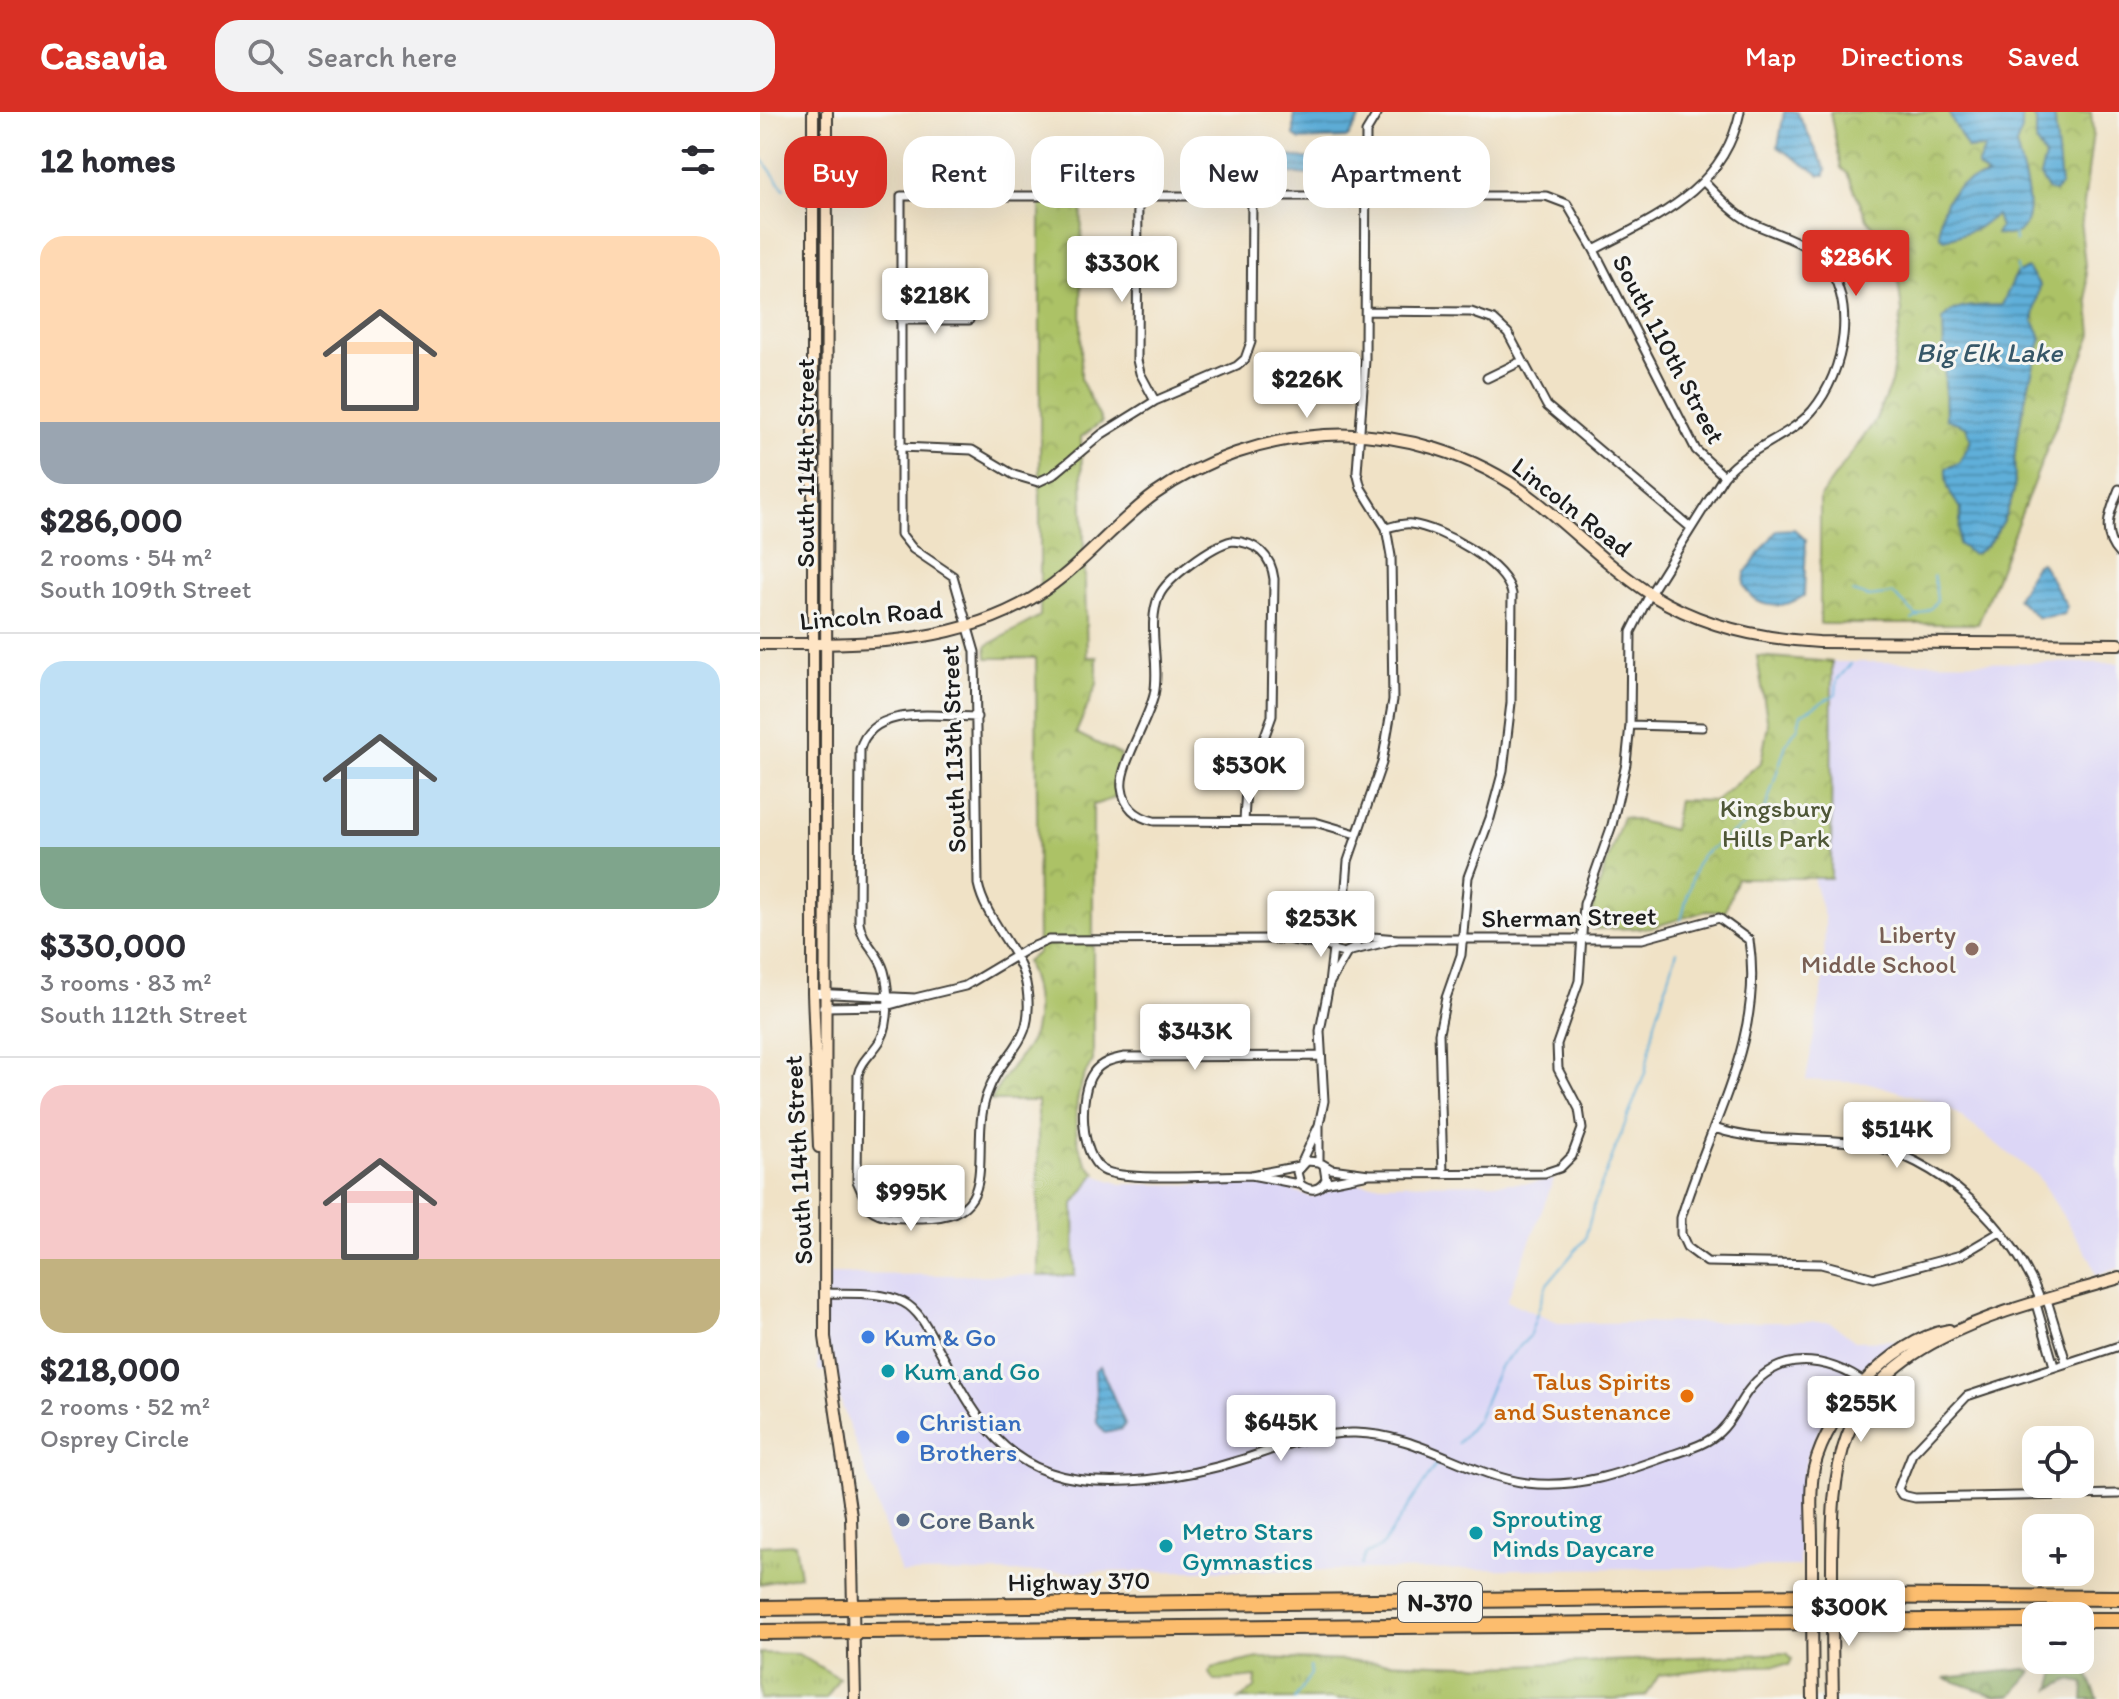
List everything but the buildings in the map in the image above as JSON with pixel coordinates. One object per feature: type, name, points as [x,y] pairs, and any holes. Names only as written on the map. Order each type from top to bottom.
[{"type":"highway","name":"Highway 370","points":[[760,1608],[1812,1596],[2119,1598]]},
{"type":"highway","name":"Highway 370","points":[[760,1632],[2022,1620]]},
{"type":"highway","points":[[2094,1620],[2119,1620]]},
{"type":"street","name":"South 114th Street","points":[[813,112],[813,1007],[826,1293]]},
{"type":"street","name":"South 114th Street","points":[[827,112],[827,1367],[851,1516],[855,1699]]},
{"type":"street","points":[[1366,136],[1378,112]]},
{"type":"street","points":[[1594,250],[1642,224],[1704,182],[1723,161],[1736,135],[1740,112]]},
{"type":"street","points":[[1704,182],[1738,215],[1822,259],[1842,306],[1842,350],[1824,395],[1791,428],[1743,457],[1724,476]]},
{"type":"street","name":"South 110th Street","points":[[901,196],[1031,195]]},
{"type":"street","name":"South 113th Street","points":[[886,1006],[882,1037],[862,1064],[857,1082],[857,1181],[862,1198],[875,1212],[895,1217],[947,1218],[969,1206],[978,1187],[980,1119],[986,1096],[998,1071],[1020,1043],[1027,1026],[1027,986],[984,905],[978,884],[975,652],[953,576],[913,549],[901,534],[901,196]]},
{"type":"street","name":"South 110th Street","points":[[1443,1174],[1545,1173],[1567,1162],[1580,1137],[1579,1109],[1561,1077],[1556,1051],[1579,981],[1584,904],[1617,808],[1630,725],[1631,632],[1650,594],[1724,476],[1696,450],[1594,250],[1567,204],[1546,196],[1490,196]]},
{"type":"street","points":[[1138,208],[1137,360],[1140,373],[1155,401]]},
{"type":"street","points":[[900,447],[972,450],[1014,475],[1038,482],[1053,475],[1102,434],[1155,401],[1227,371],[1245,359],[1251,342],[1252,208]]},
{"type":"street","points":[[1300,1184],[1297,1176],[1319,1125],[1324,1101],[1319,1056],[1321,1020],[1329,984],[1334,928],[1345,899],[1348,861],[1382,763],[1391,720],[1391,556],[1386,528],[1359,484],[1358,436],[1366,311],[1366,208]]},
{"type":"street","points":[[1366,311],[1480,314],[1505,329],[1547,406],[1690,527]]},
{"type":"street","points":[[900,320],[969,320]]},
{"type":"street","points":[[1487,378],[1522,361]]},
{"type":"street","name":"Lincoln Road","points":[[760,644],[826,644],[913,638],[968,628],[1022,605],[1058,582],[1154,495],[1210,464],[1270,443],[1324,435],[1358,436],[1433,448],[1495,474],[1532,498],[1650,594],[1715,624],[1799,641],[2119,644]]},
{"type":"street","points":[[2117,552],[2109,541],[2108,520],[2119,489]]},
{"type":"street","points":[[1319,1056],[1116,1058],[1102,1064],[1091,1076],[1085,1093],[1087,1150],[1098,1166],[1111,1173],[1251,1175],[1300,1184],[1312,1190],[1324,1183],[1369,1174],[1443,1174],[1439,1033],[1463,939],[1468,877],[1495,805],[1506,751],[1511,689],[1511,590],[1497,569],[1453,539],[1412,524],[1386,528]]},
{"type":"street","points":[[1244,821],[1246,788],[1267,735],[1273,706],[1274,579],[1264,553],[1236,541],[1209,551],[1167,584],[1158,597],[1155,689],[1137,744],[1123,772],[1126,802],[1138,815],[1154,821],[1315,822],[1356,834]]},
{"type":"street","points":[[886,1006],[882,964],[865,942],[859,922],[859,755],[864,737],[874,726],[899,717],[977,717]]},
{"type":"street","points":[[1630,725],[1702,727]]},
{"type":"street","points":[[1329,984],[1358,939],[1345,899]]},
{"type":"street","name":"Sherman Street","points":[[1334,928],[1352,928],[1373,937],[1398,939],[1659,937],[1719,918],[1736,927],[1749,940],[1752,957],[1743,1049],[1714,1128]]},
{"type":"street","points":[[1287,939],[1334,928]]},
{"type":"street","points":[[813,1007],[886,1006],[965,986],[1042,941],[1059,939],[1287,939],[1349,952]]},
{"type":"street","name":"Sherman Street","points":[[1349,952],[1398,939]]},
{"type":"street","points":[[813,993],[886,994],[915,998]]},
{"type":"street","points":[[1319,1125],[1324,1183]]},
{"type":"street","points":[[2000,1232],[1961,1255],[1882,1278],[1827,1265],[1717,1263],[1694,1255],[1682,1239],[1680,1221],[1714,1128],[1758,1140],[1849,1142],[1895,1153],[1921,1165],[1963,1195],[2000,1232],[2034,1283],[2066,1362]]},
{"type":"street","points":[[1251,1175],[1321,1164],[1369,1174]]},
{"type":"street","points":[[1813,1699],[1813,1471],[1820,1450],[1864,1382],[1891,1356],[1915,1340],[2119,1278]]},
{"type":"street","points":[[826,1293],[885,1296],[905,1303],[921,1319],[975,1413],[999,1443],[1030,1466],[1084,1480],[1194,1473],[1318,1436],[1353,1433],[1408,1440],[1516,1481],[1588,1482],[1710,1440],[1731,1420],[1754,1383],[1789,1363],[1828,1363],[1875,1391]]},
{"type":"street","points":[[2041,1302],[2054,1366]]},
{"type":"street","points":[[1833,1699],[1833,1488],[1837,1461],[1855,1420],[1875,1391],[1920,1350],[1966,1327]]},
{"type":"street","points":[[2119,1346],[1967,1396],[1912,1454],[1898,1489],[1902,1495],[1915,1498],[2119,1494]]},
{"type":"shaded area","name":"Liberty Middle School","points":[[1832,662],[2119,663],[2119,1268],[2096,1275],[2091,1260],[2037,1175],[1947,1106],[1870,1083],[1806,1080],[1824,979],[1825,920],[1813,878],[1831,878]]},
{"type":"shaded area","points":[[1095,1175],[1121,1184],[1278,1185],[1311,1197],[1348,1184],[1532,1183],[1554,1179],[1507,1301],[1558,1323],[1830,1322],[1855,1341],[1899,1340],[1862,1370],[1824,1420],[1810,1448],[1802,1478],[1799,1567],[901,1573],[830,1371],[818,1371],[816,1274],[1075,1276],[1074,1204]]},
{"type":"green space","points":[[1830,112],[2091,112],[2093,132],[2081,228],[2092,334],[1978,624],[1820,624],[1820,497],[1875,421],[1891,383],[1902,312],[1897,271],[1881,236],[1867,219],[1847,173],[1841,168]]},
{"type":"green space","points":[[1040,208],[1082,208],[1081,380],[1102,422],[1081,437],[1087,657],[1097,657],[1097,684],[1076,733],[1121,755],[1113,776],[1115,798],[1093,805],[1093,1061],[1081,1087],[1076,1118],[1080,1150],[1096,1173],[1074,1204],[1075,1276],[1038,1276],[1038,1101],[991,1101],[1026,1048],[1035,1028],[1035,994],[1026,962],[1038,952],[1036,658],[987,658],[986,646],[1040,616]]},
{"type":"green space","name":"Kingsbury Hills Park","points":[[1757,656],[1832,662],[1831,878],[1737,878],[1725,912],[1706,911],[1650,928],[1592,929],[1594,900],[1623,817],[1673,830],[1678,800],[1716,801],[1761,762],[1768,725]]},
{"type":"green space","points":[[795,1544],[800,1576],[760,1584],[760,1546]]},
{"type":"green space","points":[[760,1653],[798,1654],[839,1678],[826,1699],[760,1699]]},
{"type":"green space","points":[[1787,1653],[1792,1659],[1789,1665],[1723,1667],[1659,1675],[1646,1696],[1614,1699],[1239,1699],[1255,1688],[1256,1677],[1215,1681],[1209,1673],[1212,1668],[1259,1658],[1496,1666]]},
{"type":"green space","points":[[2022,1669],[2022,1674],[2030,1674],[2012,1695],[1996,1696],[1944,1678]]},
{"type":"green space","points":[[2055,1674],[2088,1674],[2098,1699],[2083,1699],[2084,1683],[2069,1680],[2051,1689]]},
{"type":"water","points":[[1294,112],[1363,112],[1349,136],[1303,136],[1300,140],[1294,136]]},
{"type":"water","points":[[1784,112],[1797,112],[1826,170],[1825,175],[1820,175],[1778,147]]},
{"type":"water","points":[[1948,112],[2016,112],[2022,118],[2022,130],[2016,145],[2026,186],[2028,217],[2023,228],[2013,234],[1996,234],[2000,227],[1996,215],[1978,228],[1945,240],[1940,236],[1942,211],[1950,196],[1961,185],[1988,176],[1977,166],[1985,148],[1968,149]]},
{"type":"water","points":[[2030,112],[2054,112],[2061,185],[2055,192],[2048,190],[2040,176],[2045,157],[2036,142],[2036,121]]},
{"type":"water","points":[[1287,156],[1303,158],[1303,174],[1287,173]]},
{"type":"water","name":"Big Elk Lake","points":[[2027,268],[2040,285],[2033,321],[2042,338],[2020,424],[2014,490],[2003,521],[1992,539],[1972,554],[1958,544],[1961,508],[1951,495],[1946,480],[1946,468],[1959,463],[1971,441],[1966,426],[1946,419],[1943,320],[1961,308],[2002,305],[2016,274]]},
{"type":"water","points":[[1794,529],[1806,540],[1804,596],[1787,604],[1762,603],[1744,585],[1745,573],[1777,530]]},
{"type":"water","points":[[2041,562],[2067,606],[2064,614],[2038,618],[2017,598],[2036,564]]},
{"type":"water","points":[[1100,1366],[1125,1424],[1122,1429],[1105,1433],[1097,1423],[1095,1370]]},
{"type":"waterway","points":[[760,156],[784,189]]},
{"type":"waterway","points":[[2014,230],[2015,241]]},
{"type":"waterway","points":[[2017,266],[2018,275]]},
{"type":"waterway","points":[[1912,620],[1931,608],[1937,600],[1934,576]]},
{"type":"waterway","points":[[1852,592],[1869,597],[1893,594],[1918,617]]},
{"type":"waterway","points":[[1681,920],[1696,864],[1703,854],[1765,810],[1786,744],[1798,727],[1801,714],[1836,694],[1837,680],[1851,664]]},
{"type":"waterway","points":[[1458,1443],[1477,1420],[1499,1367],[1529,1337],[1547,1284],[1585,1239],[1595,1201],[1645,1073],[1655,1022],[1677,951]]},
{"type":"waterway","points":[[1361,1565],[1365,1555],[1382,1546],[1436,1465]]},
{"type":"waterway","points":[[1295,1699],[1311,1674],[1310,1667]]},
{"type":"place","name":"Liberty Middle School","points":[[1972,949]]},
{"type":"place","name":"Kum & Go","points":[[868,1337]]},
{"type":"place","name":"Kum and Go","points":[[888,1371]]},
{"type":"place","name":"Talus Spirits and Sustenance","points":[[1687,1396]]},
{"type":"place","name":"Christian Brothers","points":[[903,1437]]},
{"type":"place","name":"Core Bank","points":[[903,1520]]},
{"type":"place","name":"Sprouting Minds Daycare","points":[[1476,1533]]},
{"type":"place","name":"Metro Stars Gymnastics","points":[[1166,1546]]}]
